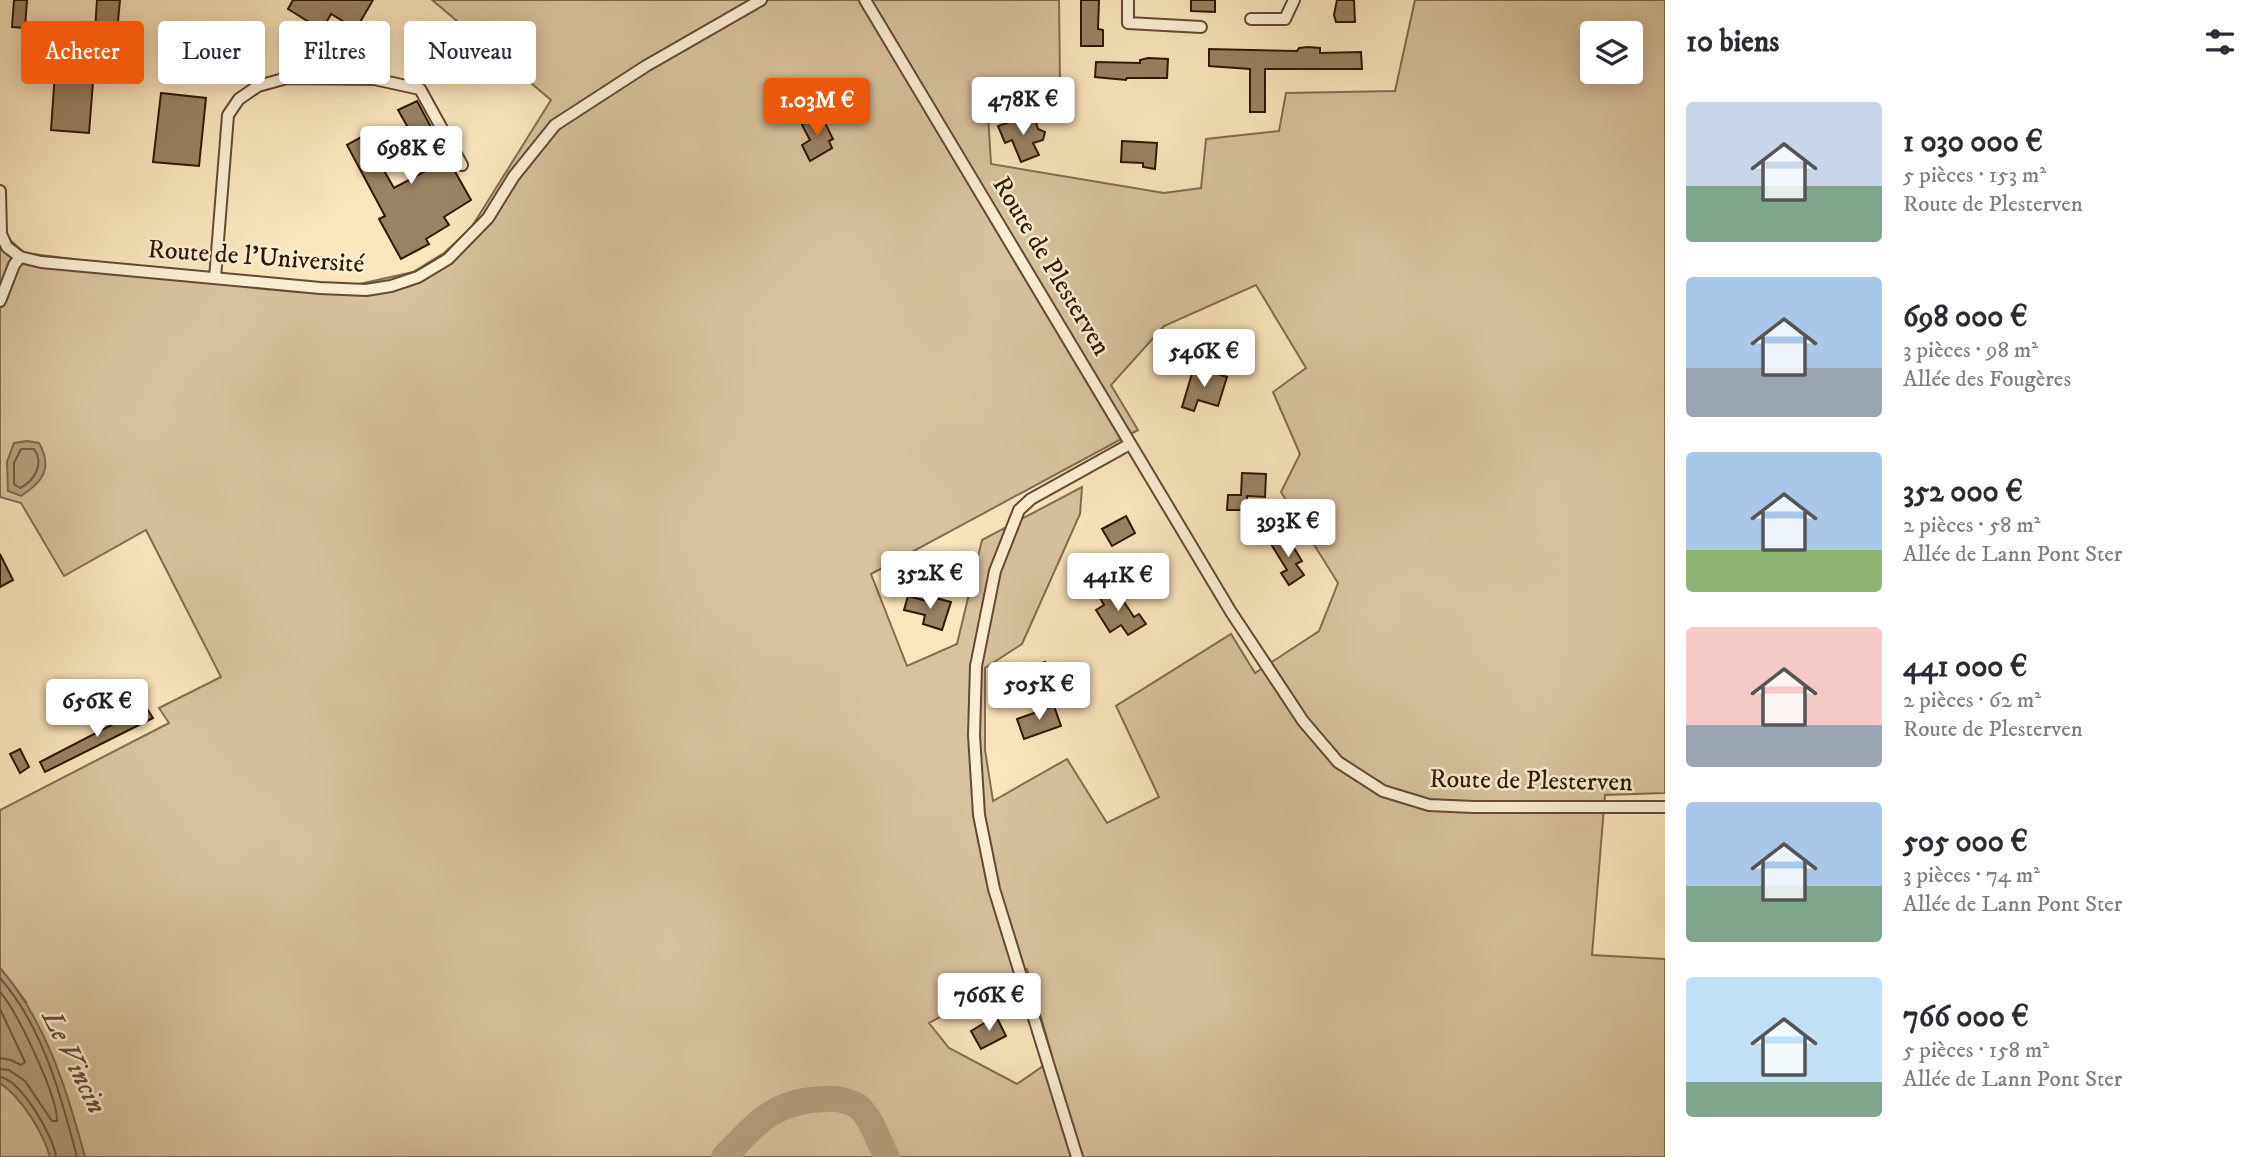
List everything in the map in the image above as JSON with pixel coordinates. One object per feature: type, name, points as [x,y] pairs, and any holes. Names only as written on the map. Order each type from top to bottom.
[{"type":"street","name":"Route de l'Université","points":[[20,257],[41,262],[320,288],[366,290],[391,286],[418,277],[448,258],[488,218],[514,176],[555,125],[646,66],[761,0]]},
{"type":"street","name":"Route de Plesterven","points":[[865,0],[1231,612],[1303,721],[1338,762],[1383,791],[1429,805],[1665,807]]},
{"type":"street","points":[[1128,0],[1128,23],[1201,27]]},
{"type":"street","points":[[1251,19],[1286,19],[1294,0]]},
{"type":"street","points":[[215,278],[228,116],[239,99],[258,86],[286,78],[374,79],[420,89],[461,165]]},
{"type":"street","points":[[0,191],[1,234],[7,247],[20,257],[14,265],[0,301]]},
{"type":"street","points":[[1077,1157],[994,890],[979,815],[974,734],[975,666],[995,571],[1019,510],[1031,499],[1130,444]]},
{"type":"shaded area","points":[[432,0],[1059,0],[1060,81],[986,82],[991,164],[1164,193],[1201,188],[1206,139],[1279,131],[1286,93],[1395,91],[1415,0],[1665,0],[1665,793],[1605,795],[1592,955],[1665,959],[1665,1157],[0,1157],[0,984],[27,1003],[0,968],[0,810],[169,723],[159,708],[221,677],[146,530],[64,576],[21,503],[0,497],[0,240],[10,240],[25,253],[199,275],[355,285],[413,272],[444,253],[471,228],[551,100],[532,84],[536,84],[536,21],[457,21]],"holes":[[[1256,285],[1306,368],[1273,392],[1300,454],[1281,492],[1338,583],[1319,631],[1255,673],[1231,634],[1116,706],[1159,797],[1107,823],[1067,759],[993,801],[985,750],[985,668],[1022,644],[1080,514],[1082,487],[982,540],[957,644],[907,666],[871,574],[1138,430],[1111,385],[1164,326]],[[1027,969],[1053,1059],[1017,1084],[949,1048],[929,1023]]]},
{"type":"water","points":[[1209,347],[1227,356],[1225,365],[1219,367],[1214,361],[1208,361],[1205,352]]},
{"type":"water","points":[[14,443],[39,443],[45,467],[40,480],[21,496],[8,491],[7,462]]},
{"type":"water","points":[[0,968],[30,1010],[53,1057],[85,1157],[50,1157],[30,1116],[16,1097],[0,1083]]},
{"type":"building","points":[[14,0],[27,0],[26,21],[21,21],[21,28],[12,27]]},
{"type":"building","points":[[97,0],[120,0],[118,21],[96,21]]},
{"type":"building","points":[[293,0],[373,0],[361,21],[343,21],[331,14],[327,21],[307,21],[288,9]]},
{"type":"building","points":[[1081,0],[1099,0],[1098,29],[1103,30],[1103,46],[1081,46]]},
{"type":"building","points":[[1191,0],[1215,0],[1215,12],[1191,11]]},
{"type":"building","points":[[1337,0],[1354,0],[1355,22],[1336,22],[1334,15]]},
{"type":"building","points":[[1299,48],[1320,48],[1320,53],[1361,52],[1362,69],[1265,69],[1265,112],[1250,112],[1250,69],[1209,66],[1209,49],[1297,51]]},
{"type":"building","points":[[1168,59],[1167,78],[1126,80],[1095,77],[1096,62],[1140,63],[1140,60]]},
{"type":"building","points":[[54,84],[93,84],[89,133],[51,130]]},
{"type":"building","points":[[161,93],[206,98],[199,166],[153,162]]},
{"type":"building","points":[[417,101],[438,140],[383,169],[394,188],[448,159],[471,200],[444,217],[449,225],[426,239],[429,244],[401,259],[379,219],[385,216],[347,145],[365,135],[375,153],[403,138],[402,135],[410,131],[398,110]]},
{"type":"building","points":[[821,115],[833,139],[829,141],[832,148],[810,161],[802,145],[810,140],[802,125]]},
{"type":"building","points":[[1034,116],[1038,129],[1045,132],[1043,140],[1033,143],[1039,155],[1021,162],[1012,140],[1005,143],[998,126],[1015,120],[1017,124]]},
{"type":"building","points":[[1122,141],[1157,143],[1155,169],[1143,167],[1143,163],[1121,162]]},
{"type":"building","points":[[1194,367],[1227,377],[1218,406],[1198,400],[1194,411],[1182,407]]},
{"type":"building","points":[[1242,473],[1266,474],[1265,497],[1247,496],[1247,510],[1227,510],[1228,495],[1241,495]]},
{"type":"building","points":[[1126,516],[1135,533],[1112,546],[1102,529]]},
{"type":"building","points":[[1286,535],[1302,561],[1296,564],[1304,575],[1289,585],[1281,573],[1287,570],[1271,544]]},
{"type":"building","points":[[0,554],[13,580],[0,587]]},
{"type":"building","points":[[1114,587],[1134,617],[1139,614],[1146,624],[1128,635],[1121,625],[1110,632],[1096,610],[1104,605],[1099,596]]},
{"type":"building","points":[[908,596],[931,602],[932,597],[951,602],[942,630],[923,624],[925,615],[904,610]]},
{"type":"building","points":[[1045,662],[1051,682],[1019,693],[1012,673]]},
{"type":"building","points":[[1054,706],[1061,726],[1024,739],[1017,719]]},
{"type":"building","points":[[146,707],[153,718],[45,772],[40,762]]},
{"type":"building","points":[[20,749],[29,767],[20,773],[10,754]]},
{"type":"building","points":[[996,1016],[1006,1036],[981,1049],[971,1031]]},
{"type":"waterway","points":[[724,1157],[757,1124],[779,1109],[807,1100],[829,1099],[858,1106],[873,1126],[887,1157]]},
{"type":"water label","name":"Le Vincin","points":[[74,1062]]}]
